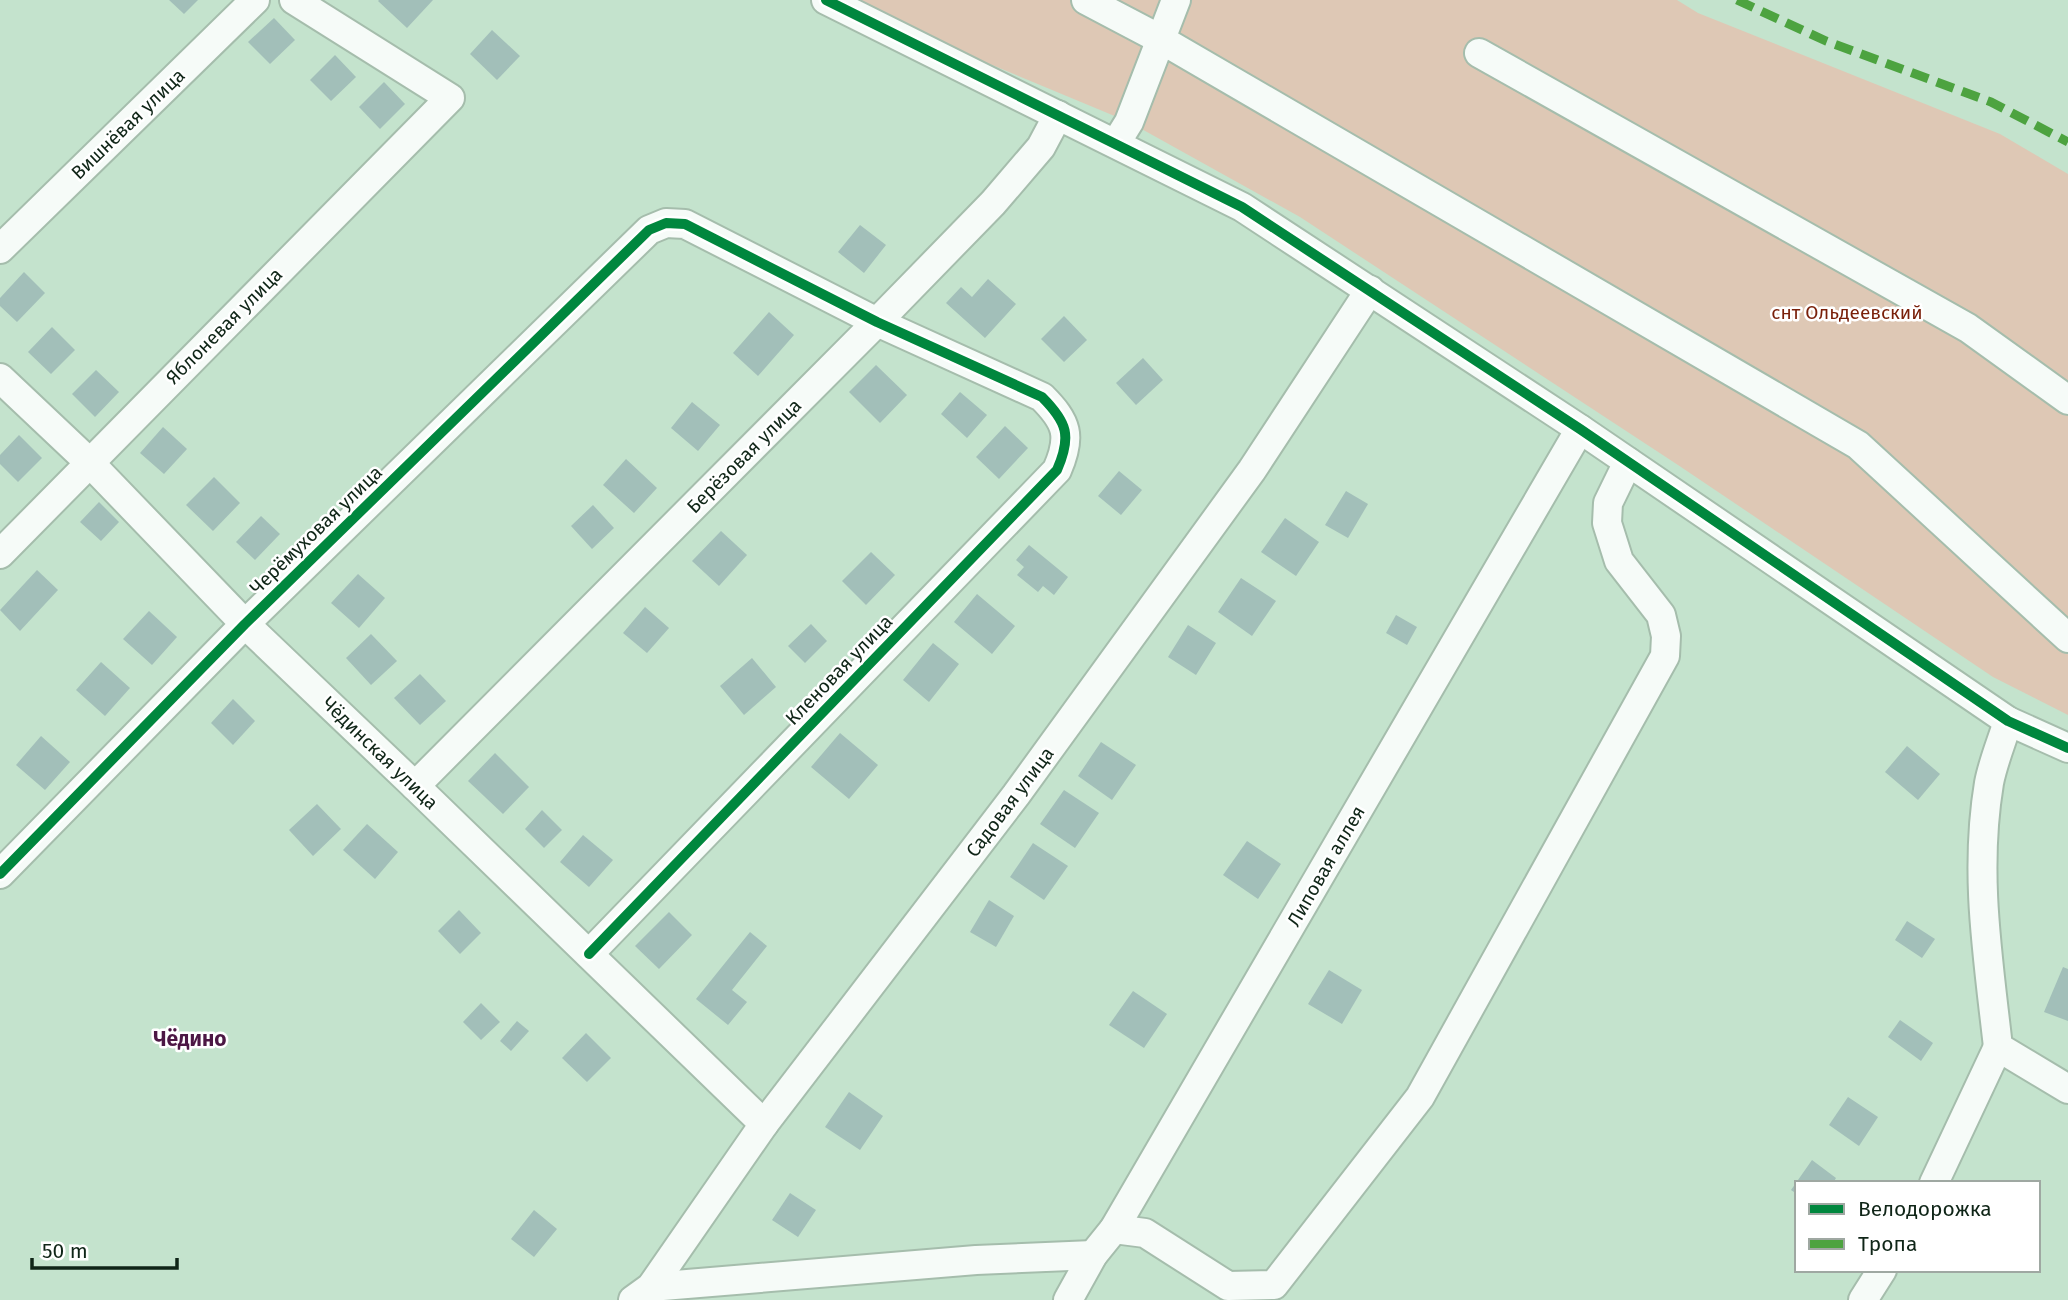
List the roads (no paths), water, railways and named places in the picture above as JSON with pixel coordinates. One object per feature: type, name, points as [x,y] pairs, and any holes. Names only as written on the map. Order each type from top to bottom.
[{"type":"street","name":"Вишнёвая улица","points":[[0,249],[255,0]]},
{"type":"street","name":"Яблоневая улица","points":[[0,554],[450,98],[294,0]]},
{"type":"street","points":[[826,0],[1242,207],[1580,429],[2008,721],[2068,748]]},
{"type":"street","points":[[1086,0],[1160,39],[1858,445],[2068,638]]},
{"type":"street","points":[[1116,143],[1129,122],[1175,0]]},
{"type":"street","points":[[1479,53],[1968,328],[2068,400]]},
{"type":"street","name":"Берёзовая улица","points":[[415,786],[877,322],[1017,175],[1041,147],[1058,115]]},
{"type":"street","name":"Черёмуховая улица","points":[[0,874],[244,624],[649,230],[666,223],[685,224],[877,322]]},
{"type":"street","name":"Садовая улица","points":[[642,1294],[764,1124],[1016,795],[1236,493],[1370,290]]},
{"type":"street","name":"Кленовая улица","points":[[589,954],[1057,470],[1065,453],[1066,436],[1059,414],[1042,397],[877,322]]},
{"type":"street","name":"Чёдинская улица","points":[[0,378],[89,462],[244,624],[764,1124]]},
{"type":"street","name":"Липовая аллея","points":[[1068,1300],[1093,1255],[1114,1229],[1580,429]]},
{"type":"street","points":[[1114,1229],[1145,1233],[1228,1286],[1269,1292],[1420,1097],[1665,656],[1666,636],[1661,615],[1619,561],[1607,523],[1608,503],[1628,462]]},
{"type":"street","points":[[1935,1181],[1998,1047],[1982,900],[1981,840],[1990,779],[2008,721]]},
{"type":"street","points":[[1998,1047],[2068,1089]]},
{"type":"street","points":[[642,1294],[976,1260],[1093,1255]]},
{"type":"street","points":[[1863,1300],[1881,1272]]},
{"type":"district","name":"Чёдино","points":[[190,1039]]},
{"type":"park label","name":"снт Ольдеевский","points":[[1847,312]]}]
